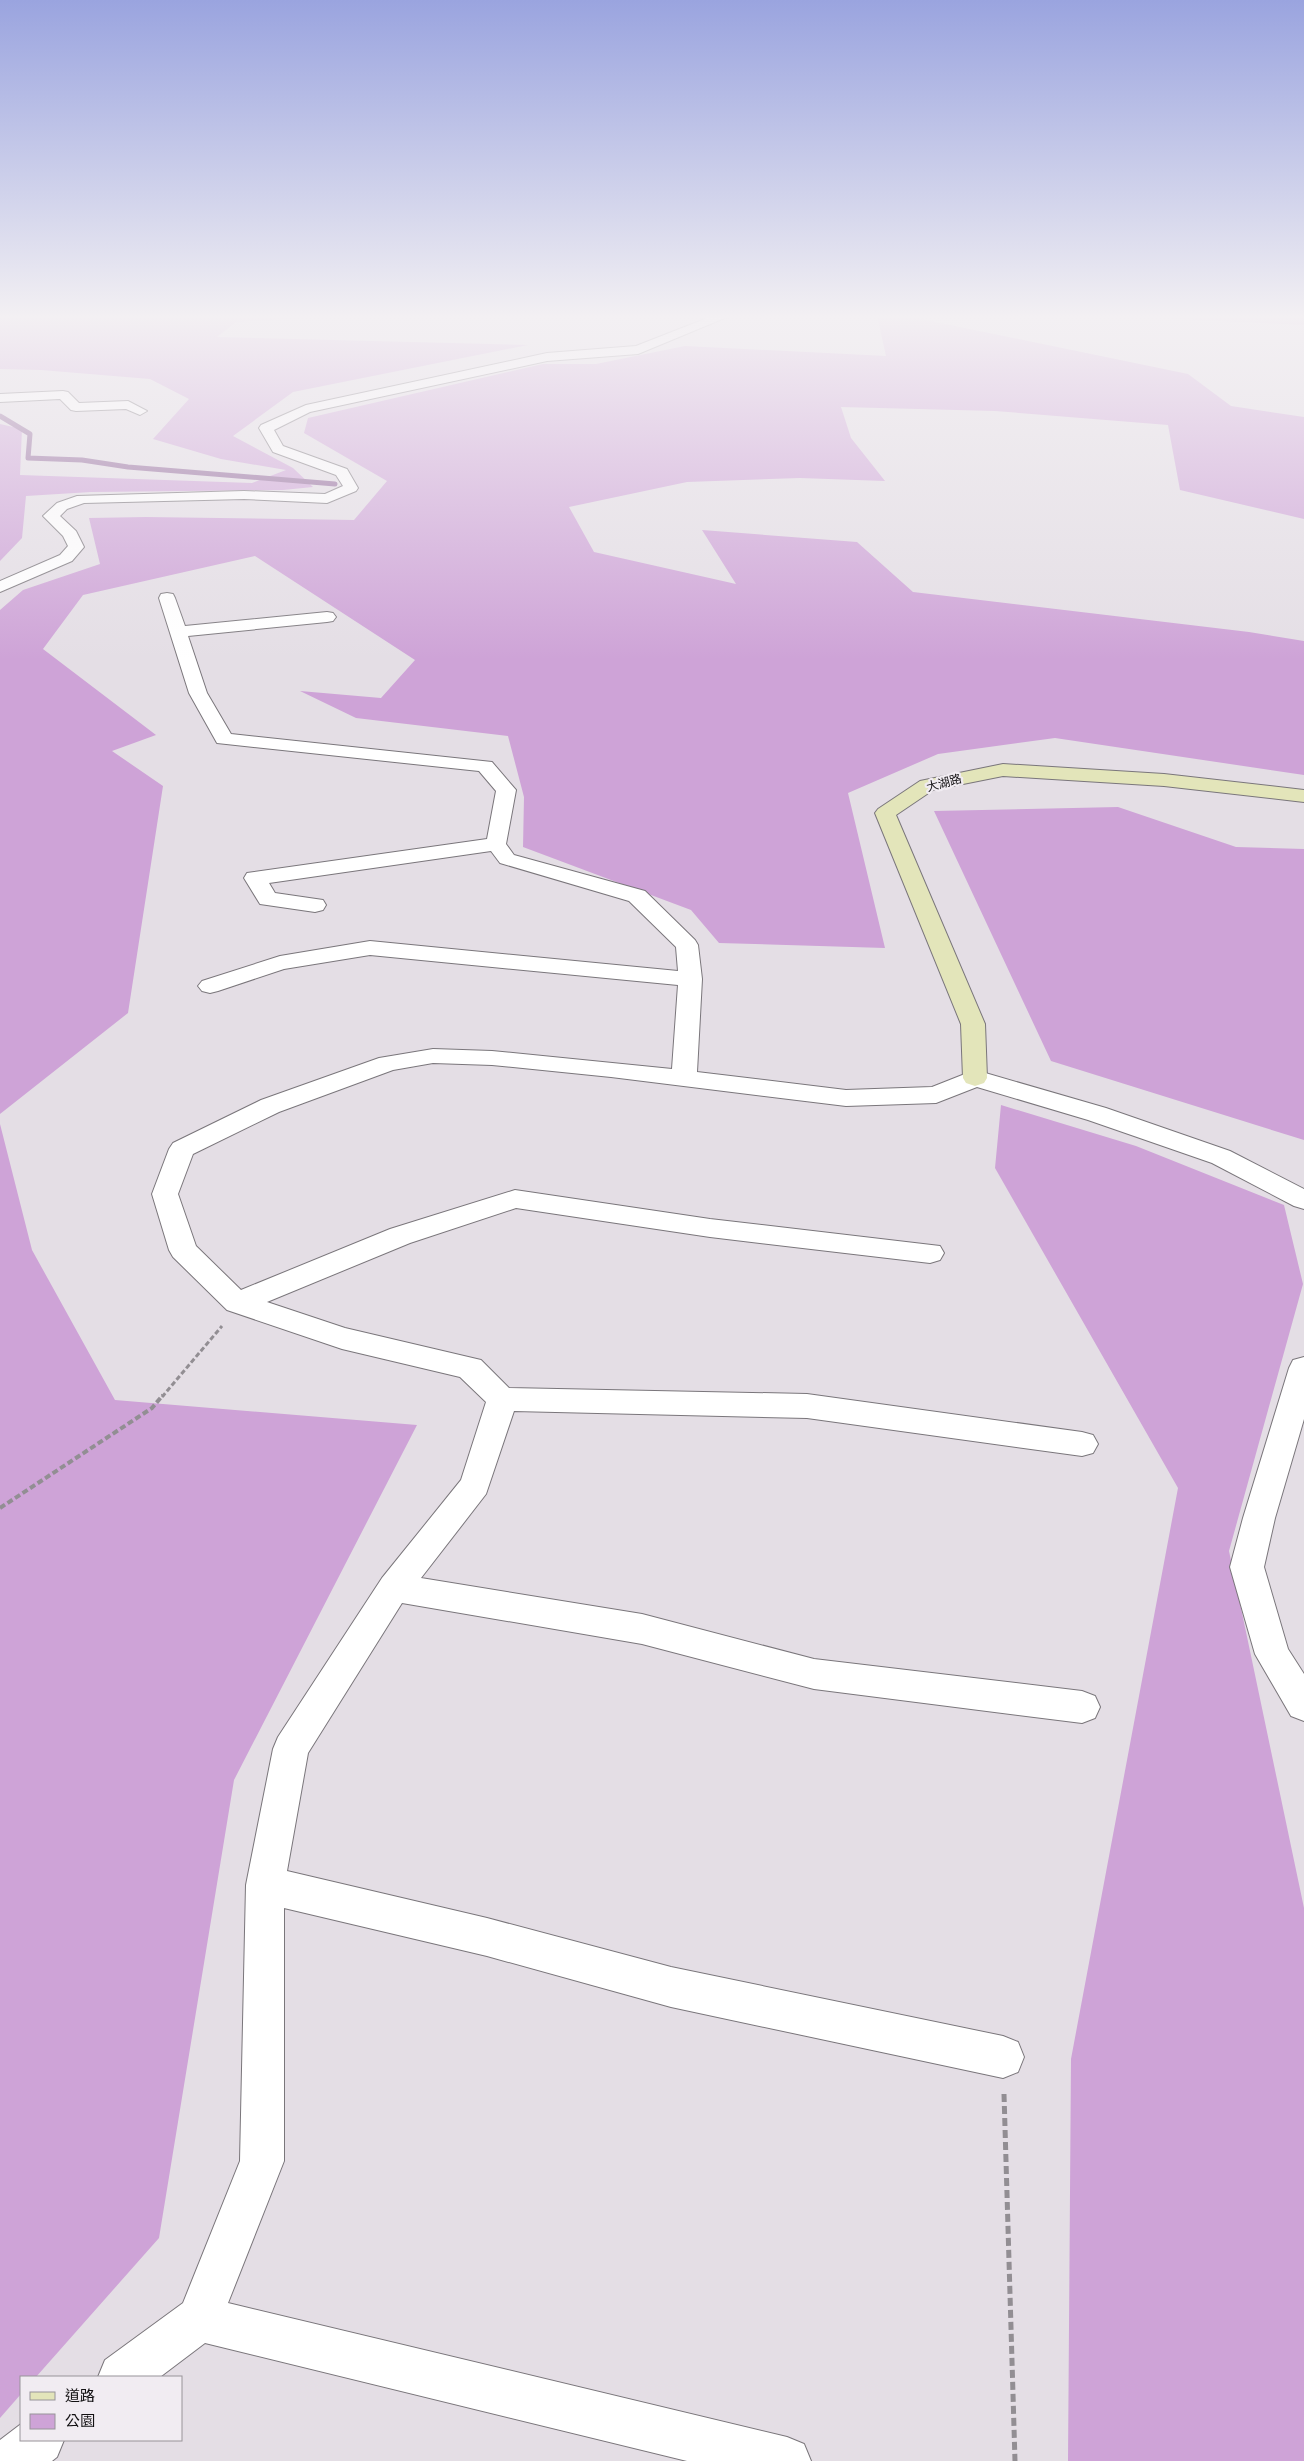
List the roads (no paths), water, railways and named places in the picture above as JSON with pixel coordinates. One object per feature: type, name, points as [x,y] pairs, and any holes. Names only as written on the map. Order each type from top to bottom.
[{"type":"street","points":[[0,587],[66,558],[76,547],[70,534],[50,516],[62,506],[82,499],[244,495],[327,499],[351,488],[342,472],[278,449],[267,430]]},
{"type":"street","points":[[167,598],[198,693],[224,739],[485,766],[506,790],[496,844],[507,859],[637,896],[687,945],[690,979],[684,1079]]},
{"type":"street","points":[[178,632],[326,617]]},
{"type":"street","name":"大湖路","points":[[975,1078],[973,1024],[885,813],[927,785],[1003,770],[1164,780],[1304,796]]},
{"type":"street","points":[[314,905],[268,899],[255,878],[496,844]]},
{"type":"street","points":[[210,986],[280,963],[370,948],[690,979]]},
{"type":"street","points":[[1082,1444],[807,1406],[502,1399],[470,1368],[233,1311],[182,1250],[165,1194],[182,1149],[270,1106],[388,1063],[432,1056],[522,1061],[611,1069],[846,1098],[936,1095],[975,1078],[1097,1114],[1221,1157],[1304,1200]]},
{"type":"street","points":[[233,1311],[400,1236],[515,1198],[710,1228],[930,1253]]},
{"type":"street","points":[[1304,1368],[1259,1518],[1247,1567],[1272,1654],[1304,1705]]},
{"type":"street","points":[[123,2376],[199,2319],[262,2162],[265,1885],[291,1748],[394,1588],[475,1485],[502,1399]]},
{"type":"street","points":[[394,1588],[642,1629],[814,1674],[1082,1707]]},
{"type":"street","points":[[265,1885],[487,1937],[671,1987],[1003,2058]]},
{"type":"street","points":[[199,2319],[787,2461]]},
{"type":"street","points":[[12,2461],[39,2441]]},
{"type":"waterway","points":[[23,430],[30,434],[28,458],[82,460],[128,467],[335,484]]}]
